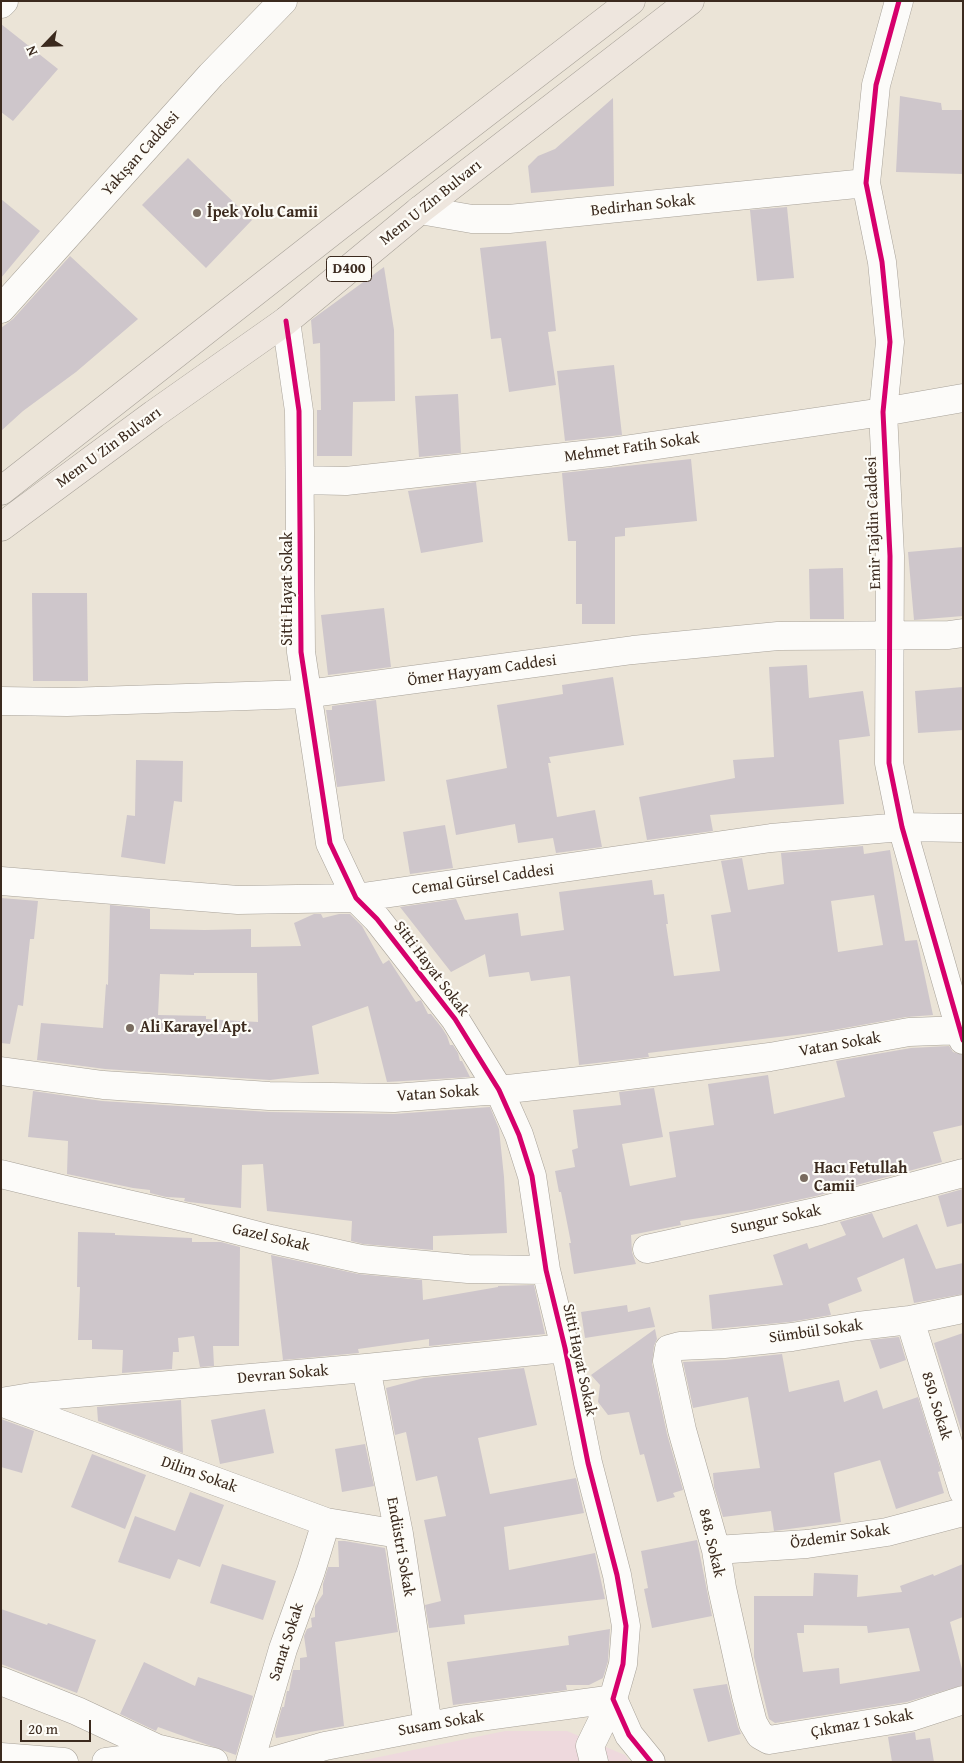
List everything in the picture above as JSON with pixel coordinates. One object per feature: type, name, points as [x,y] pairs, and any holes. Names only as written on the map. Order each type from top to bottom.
[{"type":"main road","name":"Mem U Zin Bulvarı","points":[[1,491],[631,1]]},
{"type":"main road","name":"Mem U Zin Bulvarı","points":[[1,527],[154,414],[286,321],[420,210],[690,1]]},
{"type":"street","name":"Yakışan Caddesi","points":[[1,309],[211,75],[283,1]]},
{"type":"street","name":"Emir Tajdin Caddesi","points":[[899,1],[876,85],[866,183],[882,262],[890,342],[883,412],[890,556],[888,763],[902,827],[962,1033]]},
{"type":"street","name":"Bedirhan Sokak","points":[[420,210],[472,219],[509,219],[866,183]]},
{"type":"street","name":"Sitti Hayat Sokak","points":[[286,321],[299,411],[301,652],[330,843],[356,898],[377,920],[455,1019],[499,1090],[519,1135],[532,1176],[546,1270],[566,1348],[588,1463],[617,1575],[626,1626],[623,1664],[613,1699],[590,1746],[594,1762]]},
{"type":"street","name":"Mehmet Fatih Sokak","points":[[300,480],[346,481],[610,452],[883,412],[963,398]]},
{"type":"street","name":"Ömer Hayyam Caddesi","points":[[1,701],[67,702],[306,694],[643,649],[778,636],[949,635],[963,633]]},
{"type":"street","name":"Cemal Gürsel Caddesi","points":[[1,881],[238,900],[356,898],[771,838],[902,827],[963,828]]},
{"type":"street","name":"Vatan Sokak","points":[[1,1071],[103,1085],[269,1096],[394,1098],[499,1090],[770,1058],[909,1032],[962,1033]]},
{"type":"street","name":"Sungur Sokak","points":[[647,1248],[820,1211],[963,1173]]},
{"type":"street","name":"Gazel Sokak","points":[[1,1174],[361,1259],[468,1269],[546,1270]]},
{"type":"street","name":"Sümbül Sokak","points":[[669,1349],[690,1344],[724,1344],[792,1337],[910,1320],[963,1309]]},
{"type":"street","name":"850. Sokak","points":[[910,1320],[963,1491]]},
{"type":"street","name":"Devran Sokak","points":[[2,1402],[31,1396],[366,1368],[566,1348]]},
{"type":"street","name":"848. Sokak","points":[[669,1349],[667,1361],[682,1430],[716,1550],[722,1588],[746,1696],[753,1723],[760,1735]]},
{"type":"street","name":"Endüstri Sokak","points":[[366,1368],[398,1534],[428,1726]]},
{"type":"street","name":"Dilim Sokak","points":[[2,1402],[326,1522],[398,1534]]},
{"type":"street","name":"Özdemir Sokak","points":[[716,1550],[807,1544],[887,1532],[963,1512]]},
{"type":"street","name":"Sanat Sokak","points":[[250,1762],[283,1650],[326,1522]]},
{"type":"street","points":[[1,1681],[156,1748],[214,1762]]},
{"type":"street","name":"Susam Sokak","points":[[270,1762],[325,1746],[466,1719],[613,1699]]},
{"type":"street","points":[[613,1699],[629,1735],[651,1762]]},
{"type":"street","name":"Çıkmaz 1 Sokak","points":[[760,1735],[769,1740],[911,1717],[963,1700]]},
{"type":"street","points":[[106,1762],[130,1759],[156,1748]]},
{"type":"street","points":[[1,1757],[64,1762]]},
{"type":"shaded area","points":[[505,1731],[567,1731],[625,1755],[630,1762],[355,1762]]},
{"type":"building","points":[[1,24],[58,69],[13,121],[1,112]]},
{"type":"building","points":[[900,96],[941,103],[942,110],[963,110],[963,174],[896,172]]},
{"type":"building","points":[[613,98],[614,186],[531,193],[528,166],[538,156],[555,149]]},
{"type":"building","name":"İpek Yolu Camii","points":[[188,158],[252,220],[206,268],[142,205]]},
{"type":"building","points":[[1,199],[40,231],[1,278]]},
{"type":"building","points":[[787,207],[794,278],[757,281],[750,210]]},
{"type":"building","points":[[546,241],[556,331],[548,332],[556,385],[509,392],[501,338],[491,339],[480,248]]},
{"type":"building","points":[[70,256],[138,319],[76,372],[23,411],[1,431],[1,328],[13,319]]},
{"type":"building","points":[[384,267],[394,330],[395,401],[353,402],[352,456],[317,456],[317,410],[321,410],[320,343],[313,344],[311,320]]},
{"type":"building","points":[[614,365],[622,435],[565,441],[557,371]]},
{"type":"building","points":[[458,394],[461,453],[419,457],[415,396]]},
{"type":"building","points":[[691,459],[697,521],[625,528],[625,536],[615,537],[615,624],[582,624],[582,604],[576,604],[576,541],[568,541],[562,473]]},
{"type":"building","points":[[476,482],[483,542],[421,553],[408,491]]},
{"type":"building","points":[[963,547],[963,616],[914,620],[908,552]]},
{"type":"building","points":[[843,568],[844,619],[810,619],[809,569]]},
{"type":"building","points":[[32,593],[87,593],[88,681],[33,681]]},
{"type":"building","points":[[384,608],[391,667],[328,675],[321,615]]},
{"type":"building","points":[[807,665],[809,698],[863,691],[870,736],[839,740],[844,804],[710,815],[713,831],[647,840],[639,797],[735,778],[733,760],[774,757],[769,667]]},
{"type":"building","points":[[613,677],[624,745],[549,757],[551,763],[548,763],[557,817],[595,810],[602,847],[556,853],[553,838],[518,843],[515,824],[456,835],[446,780],[507,768],[497,705],[563,694],[562,685]]},
{"type":"building","points":[[963,687],[963,730],[918,733],[915,691]]},
{"type":"building","points":[[376,700],[385,781],[337,787],[326,710],[332,710],[332,706]]},
{"type":"building","points":[[136,760],[183,761],[182,802],[174,801],[165,864],[121,857],[127,815],[135,816]]},
{"type":"building","points":[[445,825],[453,868],[410,874],[403,832]]},
{"type":"building","points":[[863,846],[864,854],[890,850],[905,941],[917,940],[933,1015],[906,1017],[828,1031],[648,1053],[649,1057],[579,1065],[570,976],[531,981],[529,972],[489,977],[485,954],[451,972],[400,907],[456,899],[465,920],[518,913],[521,936],[564,930],[559,892],[652,880],[654,895],[664,894],[668,924],[666,924],[674,976],[720,971],[711,915],[731,912],[721,861],[742,858],[748,890],[784,884],[781,853]],"holes":[[[874,895],[883,945],[838,952],[831,901]]]},
{"type":"building","points":[[1,898],[38,901],[34,939],[30,939],[23,1006],[18,1005],[10,1044],[1,1043]]},
{"type":"building","points":[[110,905],[150,909],[150,929],[251,929],[251,947],[301,946],[294,923],[314,914],[321,914],[323,918],[339,914],[350,914],[362,926],[383,964],[389,960],[416,1002],[421,1000],[428,1014],[431,1014],[442,1028],[470,1077],[387,1082],[368,1006],[312,1026],[319,1074],[270,1080],[105,1069],[37,1060],[41,1023],[103,1028],[106,984],[108,985]],"holes":[[[257,973],[258,1022],[206,1019],[206,1016],[158,1015],[160,974]]]},
{"type":"building","points":[[949,1046],[953,1052],[963,1055],[963,1125],[933,1132],[942,1162],[816,1196],[751,1210],[680,1221],[681,1225],[631,1235],[632,1252],[636,1264],[574,1274],[569,1243],[571,1243],[555,1171],[575,1167],[572,1150],[578,1148],[573,1110],[621,1105],[619,1092],[654,1088],[663,1137],[622,1144],[630,1186],[676,1177],[669,1132],[714,1125],[708,1084],[768,1075],[774,1114],[845,1097],[836,1061],[911,1048]]},
{"type":"building","points":[[33,1091],[102,1101],[269,1112],[394,1114],[490,1107],[499,1129],[507,1233],[433,1236],[433,1250],[363,1244],[351,1241],[352,1221],[267,1211],[263,1164],[242,1165],[241,1208],[189,1202],[184,1201],[185,1198],[166,1197],[150,1193],[150,1190],[67,1174],[68,1141],[28,1137]]},
{"type":"building","points":[[963,1189],[963,1223],[947,1227],[938,1196]]},
{"type":"building","points":[[872,1213],[883,1238],[917,1224],[936,1269],[963,1263],[963,1294],[914,1303],[904,1258],[857,1278],[862,1291],[828,1304],[831,1315],[790,1322],[712,1329],[709,1295],[783,1285],[773,1255],[807,1243],[809,1249],[846,1235],[840,1222]]},
{"type":"building","points":[[78,1232],[192,1238],[192,1242],[221,1242],[240,1247],[239,1346],[213,1346],[214,1366],[200,1367],[194,1336],[178,1338],[179,1352],[173,1352],[172,1369],[122,1373],[123,1350],[92,1349],[92,1340],[78,1340],[80,1287],[77,1287]]},
{"type":"building","points":[[271,1255],[358,1274],[422,1280],[423,1300],[498,1286],[534,1285],[545,1334],[429,1346],[429,1339],[358,1349],[359,1353],[283,1360]]},
{"type":"building","points":[[627,1305],[628,1312],[650,1307],[655,1327],[585,1338],[581,1312]]},
{"type":"building","points":[[655,1329],[657,1339],[654,1346],[652,1364],[667,1434],[683,1490],[673,1493],[675,1497],[657,1502],[644,1454],[640,1455],[629,1412],[608,1415],[598,1402],[600,1385],[591,1375]]},
{"type":"building","points":[[963,1333],[963,1433],[962,1433],[934,1343]]},
{"type":"building","points":[[899,1337],[906,1360],[880,1369],[870,1340]]},
{"type":"building","points":[[782,1354],[789,1392],[839,1380],[844,1402],[877,1390],[883,1409],[918,1397],[941,1471],[938,1472],[944,1493],[896,1509],[880,1460],[834,1473],[841,1522],[774,1531],[771,1511],[723,1517],[714,1487],[713,1473],[760,1468],[748,1397],[693,1408],[683,1362]]},
{"type":"building","points":[[524,1368],[537,1425],[478,1438],[490,1494],[576,1478],[584,1513],[504,1527],[509,1570],[595,1553],[605,1599],[464,1615],[465,1624],[429,1628],[425,1605],[441,1601],[424,1520],[446,1516],[437,1476],[416,1481],[406,1432],[395,1435],[386,1388],[424,1378]]},
{"type":"building","points":[[181,1400],[183,1453],[98,1421],[97,1407]]},
{"type":"building","points":[[265,1409],[274,1453],[220,1464],[211,1420]]},
{"type":"building","points":[[1,1419],[34,1431],[22,1473],[1,1467]]},
{"type":"building","points":[[365,1444],[374,1486],[342,1492],[335,1449]]},
{"type":"building","points":[[92,1454],[146,1475],[125,1529],[71,1507]]},
{"type":"building","points":[[190,1492],[224,1505],[200,1567],[178,1559],[170,1579],[118,1562],[135,1516],[175,1531]]},
{"type":"building","points":[[697,1540],[712,1616],[652,1628],[644,1589],[648,1588],[641,1551]]},
{"type":"building","points":[[338,1541],[385,1548],[398,1632],[335,1642],[344,1726],[276,1738],[275,1733],[282,1707],[284,1707],[287,1691],[289,1691],[293,1670],[300,1670],[300,1658],[307,1657],[304,1636],[307,1629],[312,1627],[311,1618],[315,1617],[315,1606],[323,1594],[323,1584],[328,1567],[339,1567]]},
{"type":"building","points":[[222,1564],[276,1581],[263,1620],[210,1603]]},
{"type":"building","points":[[963,1564],[963,1617],[950,1622],[963,1673],[963,1685],[907,1702],[775,1723],[769,1719],[754,1657],[754,1596],[813,1596],[814,1573],[858,1575],[857,1597],[902,1592],[900,1586],[933,1574],[934,1576]],"holes":[[[804,1625],[867,1626],[868,1633],[909,1628],[920,1671],[840,1684],[839,1668],[803,1672],[797,1633],[804,1633]]]},
{"type":"building","points":[[1,1609],[96,1640],[77,1693],[1,1664]]},
{"type":"building","points":[[610,1629],[608,1661],[603,1678],[589,1685],[566,1685],[567,1690],[453,1705],[447,1662],[569,1645],[568,1636]]},
{"type":"building","points":[[144,1662],[195,1686],[198,1677],[253,1696],[236,1755],[158,1727],[156,1731],[120,1714]]},
{"type":"building","points":[[727,1684],[741,1734],[708,1742],[693,1689]]},
{"type":"building","points":[[915,1732],[916,1740],[930,1738],[934,1762],[892,1762],[888,1737]]},
{"type":"cycle path","points":[[899,1],[876,85],[866,183],[882,262],[890,342],[883,412],[890,556],[889,763],[902,827],[963,1040]]},
{"type":"cycle path","points":[[286,321],[299,411],[301,652],[330,843],[356,898],[377,919],[455,1019],[499,1090],[519,1135],[532,1176],[546,1270],[565,1348],[588,1463],[617,1575],[626,1626],[623,1664],[613,1699],[629,1735],[651,1762]]},
{"type":"place","name":"İpek Yolu Camii","points":[[197,213]]},
{"type":"place","name":"Ali Karayel Apt.","points":[[130,1028]]},
{"type":"place","name":"Hacı Fetullah Camii","points":[[804,1178]]}]
